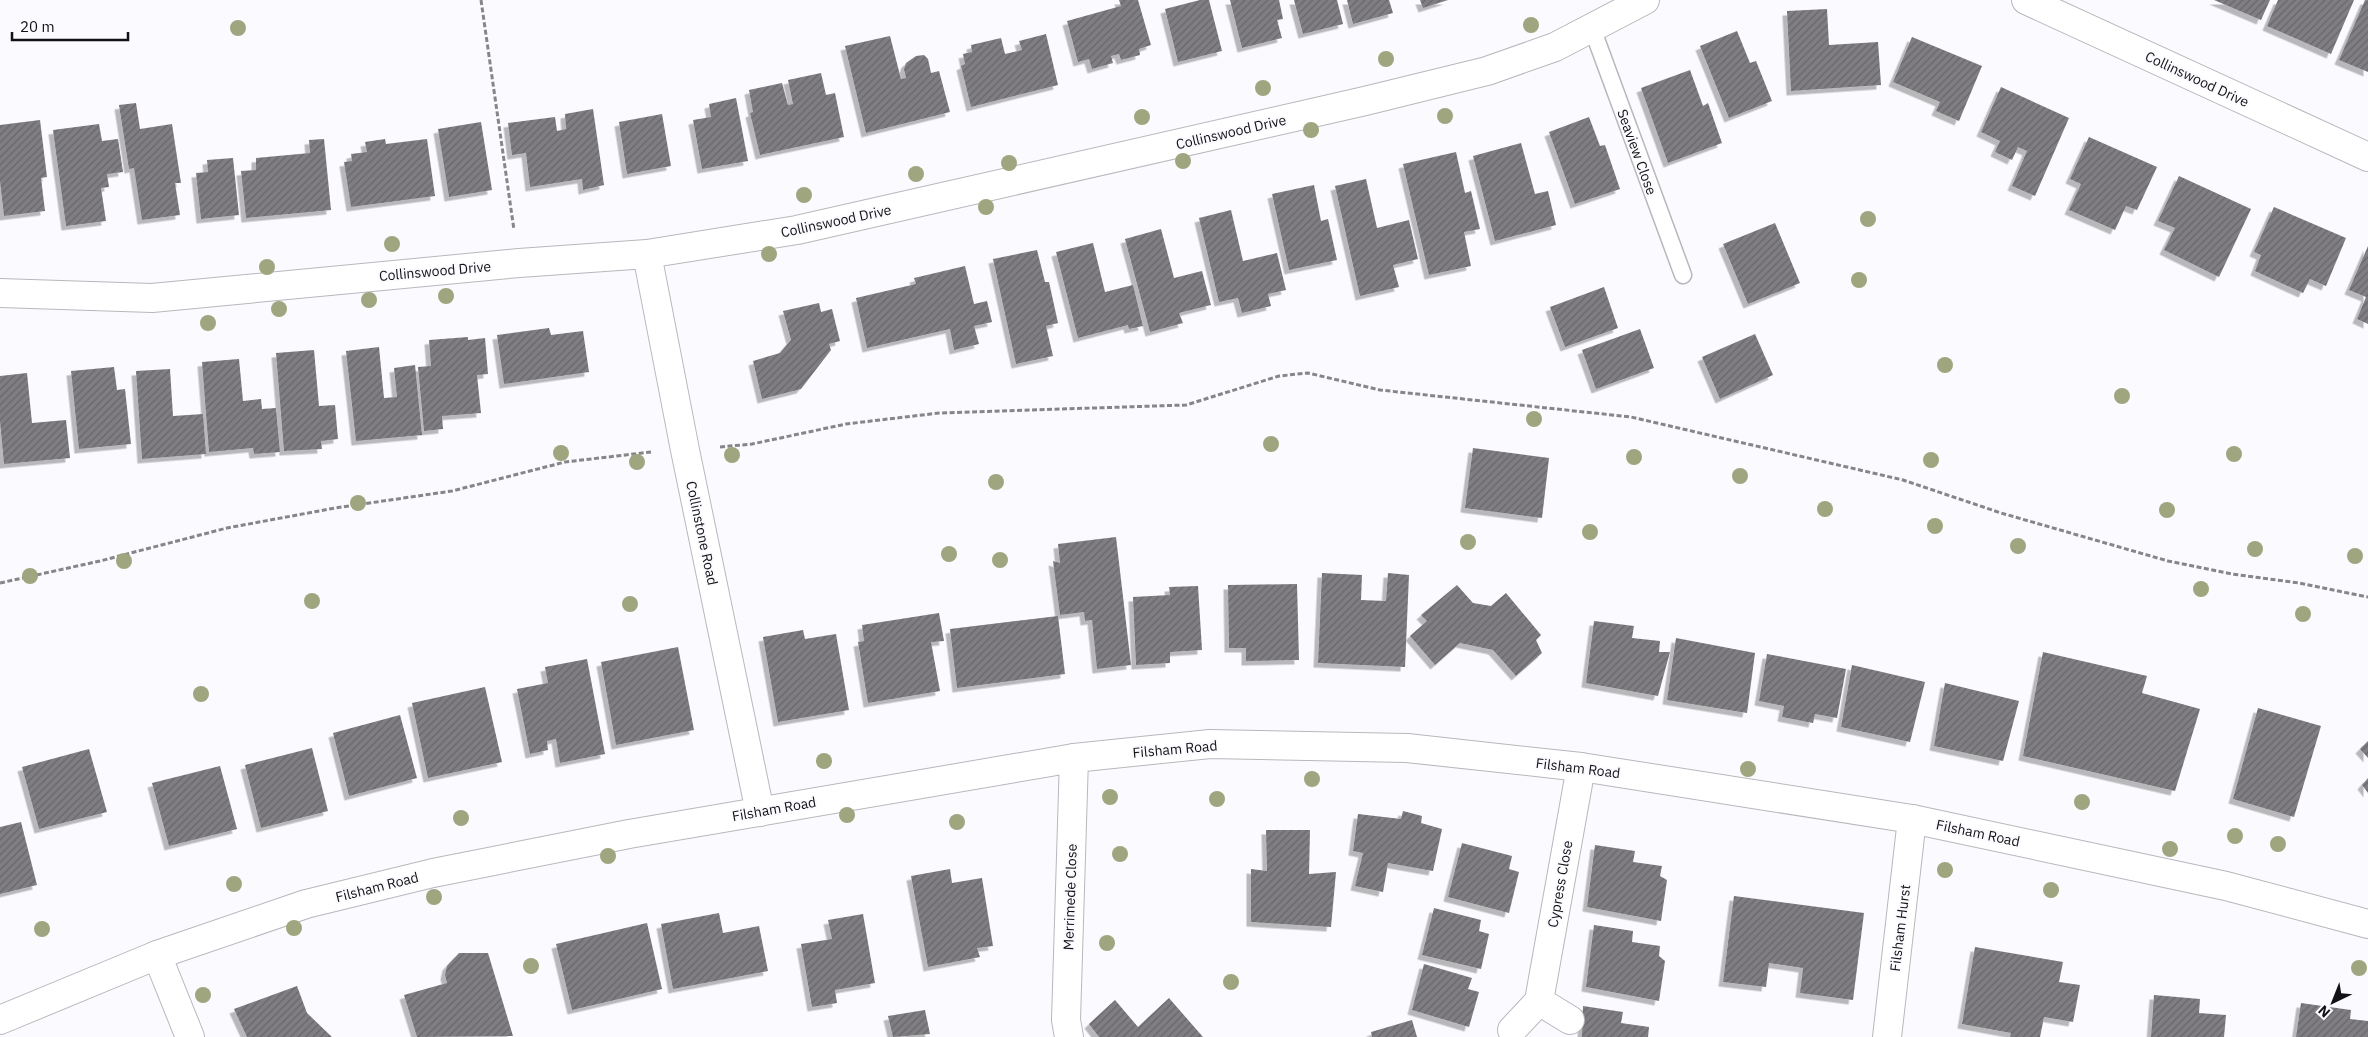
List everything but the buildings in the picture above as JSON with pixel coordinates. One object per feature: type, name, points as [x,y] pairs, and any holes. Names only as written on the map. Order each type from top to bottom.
[{"type":"street","name":"Collinswood Drive","points":[[0,293],[152,298],[519,263],[647,254],[797,230],[1365,101],[1487,71],[1555,47],[1645,0]]},
{"type":"street","name":"Collinswood Drive","points":[[2026,0],[2368,157]]},
{"type":"street","name":"Collinstone Road","points":[[647,254],[685,450],[760,812]]},
{"type":"street","name":"Filsham Road","points":[[0,1020],[158,955],[306,904],[433,873],[629,834],[1074,758],[1220,744],[1407,748],[1581,767],[1912,819],[2226,886],[2368,924]]},
{"type":"street","name":"Merrimede Close","points":[[1069,1037],[1066,1020],[1074,758]]},
{"type":"street","name":"Cypress Close","points":[[1539,1001],[1581,767]]},
{"type":"street","name":"Filsham Hurst","points":[[1887,1037],[1912,819]]},
{"type":"street","points":[[158,955],[190,1037]]},
{"type":"street","points":[[1512,1030],[1539,1001],[1570,1020]]},
{"type":"lane","name":"Seaview Close","points":[[1592,28],[1682,275]]},
{"type":"path","points":[[481,0],[519,263]]},
{"type":"path","points":[[0,583],[100,561],[227,528],[335,508],[452,491],[565,462],[626,453],[752,444],[846,424],[939,413],[1186,405],[1279,376],[1308,373],[1380,390],[1631,417],[1903,480],[2001,513],[2168,561],[2232,574],[2299,583],[2368,596]]}]
